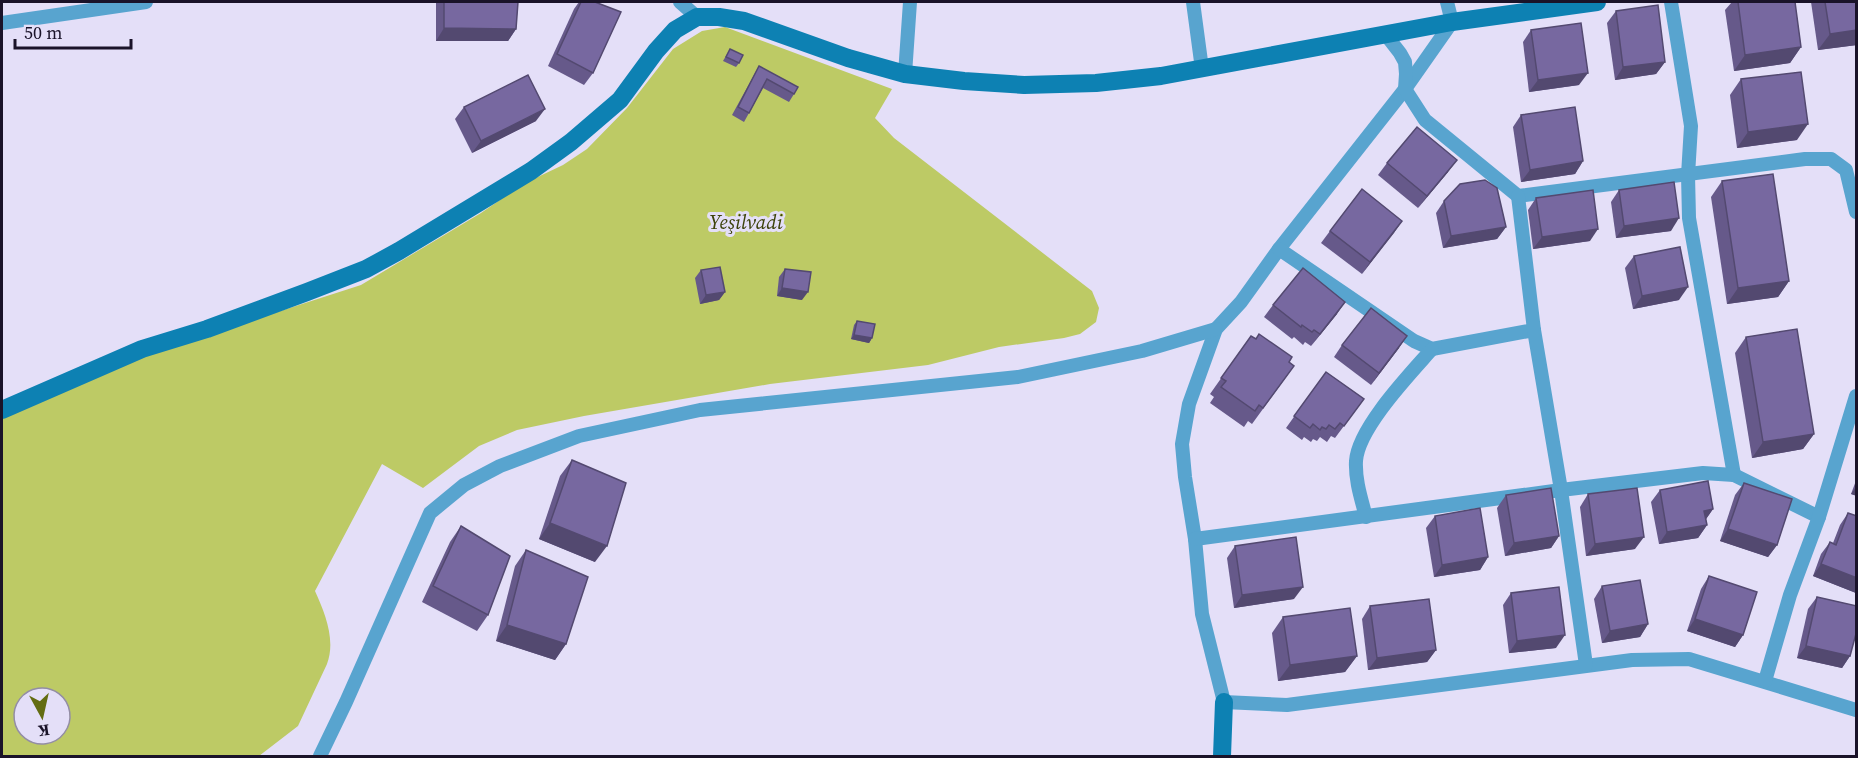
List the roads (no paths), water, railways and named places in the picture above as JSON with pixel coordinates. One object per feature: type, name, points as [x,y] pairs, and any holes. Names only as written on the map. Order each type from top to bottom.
[{"type":"street","points":[[2,22],[146,2]]},
{"type":"street","points":[[680,2],[697,17]]},
{"type":"street","points":[[905,74],[910,2]]},
{"type":"street","points":[[1193,2],[1202,69]]},
{"type":"street","points":[[1222,756],[1224,702],[1202,614],[1196,539],[1185,477],[1182,444],[1189,404],[1216,329],[1241,302],[1279,249],[1405,89],[1452,22],[1447,2]]},
{"type":"street","points":[[2,410],[142,349],[207,329],[307,292],[366,268],[399,251],[531,171],[571,142],[620,99],[675,30],[697,17],[719,17],[744,21],[848,58],[905,74],[964,81],[1034,85],[1096,84],[1202,69],[1452,22],[1597,2]]},
{"type":"street","points":[[1671,2],[1691,126],[1688,175],[1689,218],[1734,475]]},
{"type":"street","points":[[1386,35],[1394,43],[1405,62],[1405,89],[1425,120],[1518,196],[1534,330],[1562,490],[1586,665]]},
{"type":"street","points":[[1518,196],[1805,159],[1831,159],[1845,170],[1857,212]]},
{"type":"street","points":[[1279,249],[1414,341],[1432,349],[1534,330]]},
{"type":"street","points":[[320,756],[430,513],[464,485],[500,466],[579,436],[700,410],[1018,377],[1142,351],[1216,329]]},
{"type":"street","points":[[1366,517],[1358,487],[1356,459],[1363,438],[1379,412],[1432,349]]},
{"type":"street","points":[[1765,681],[1790,595],[1819,517],[1857,396]]},
{"type":"street","points":[[1196,539],[1703,473],[1734,475],[1819,517]]},
{"type":"street","points":[[1224,702],[1287,705],[1586,665],[1632,660],[1689,659],[1857,710]]},
{"type":"park label","name":"Yeşilvadi","points":[[746,222]]}]
